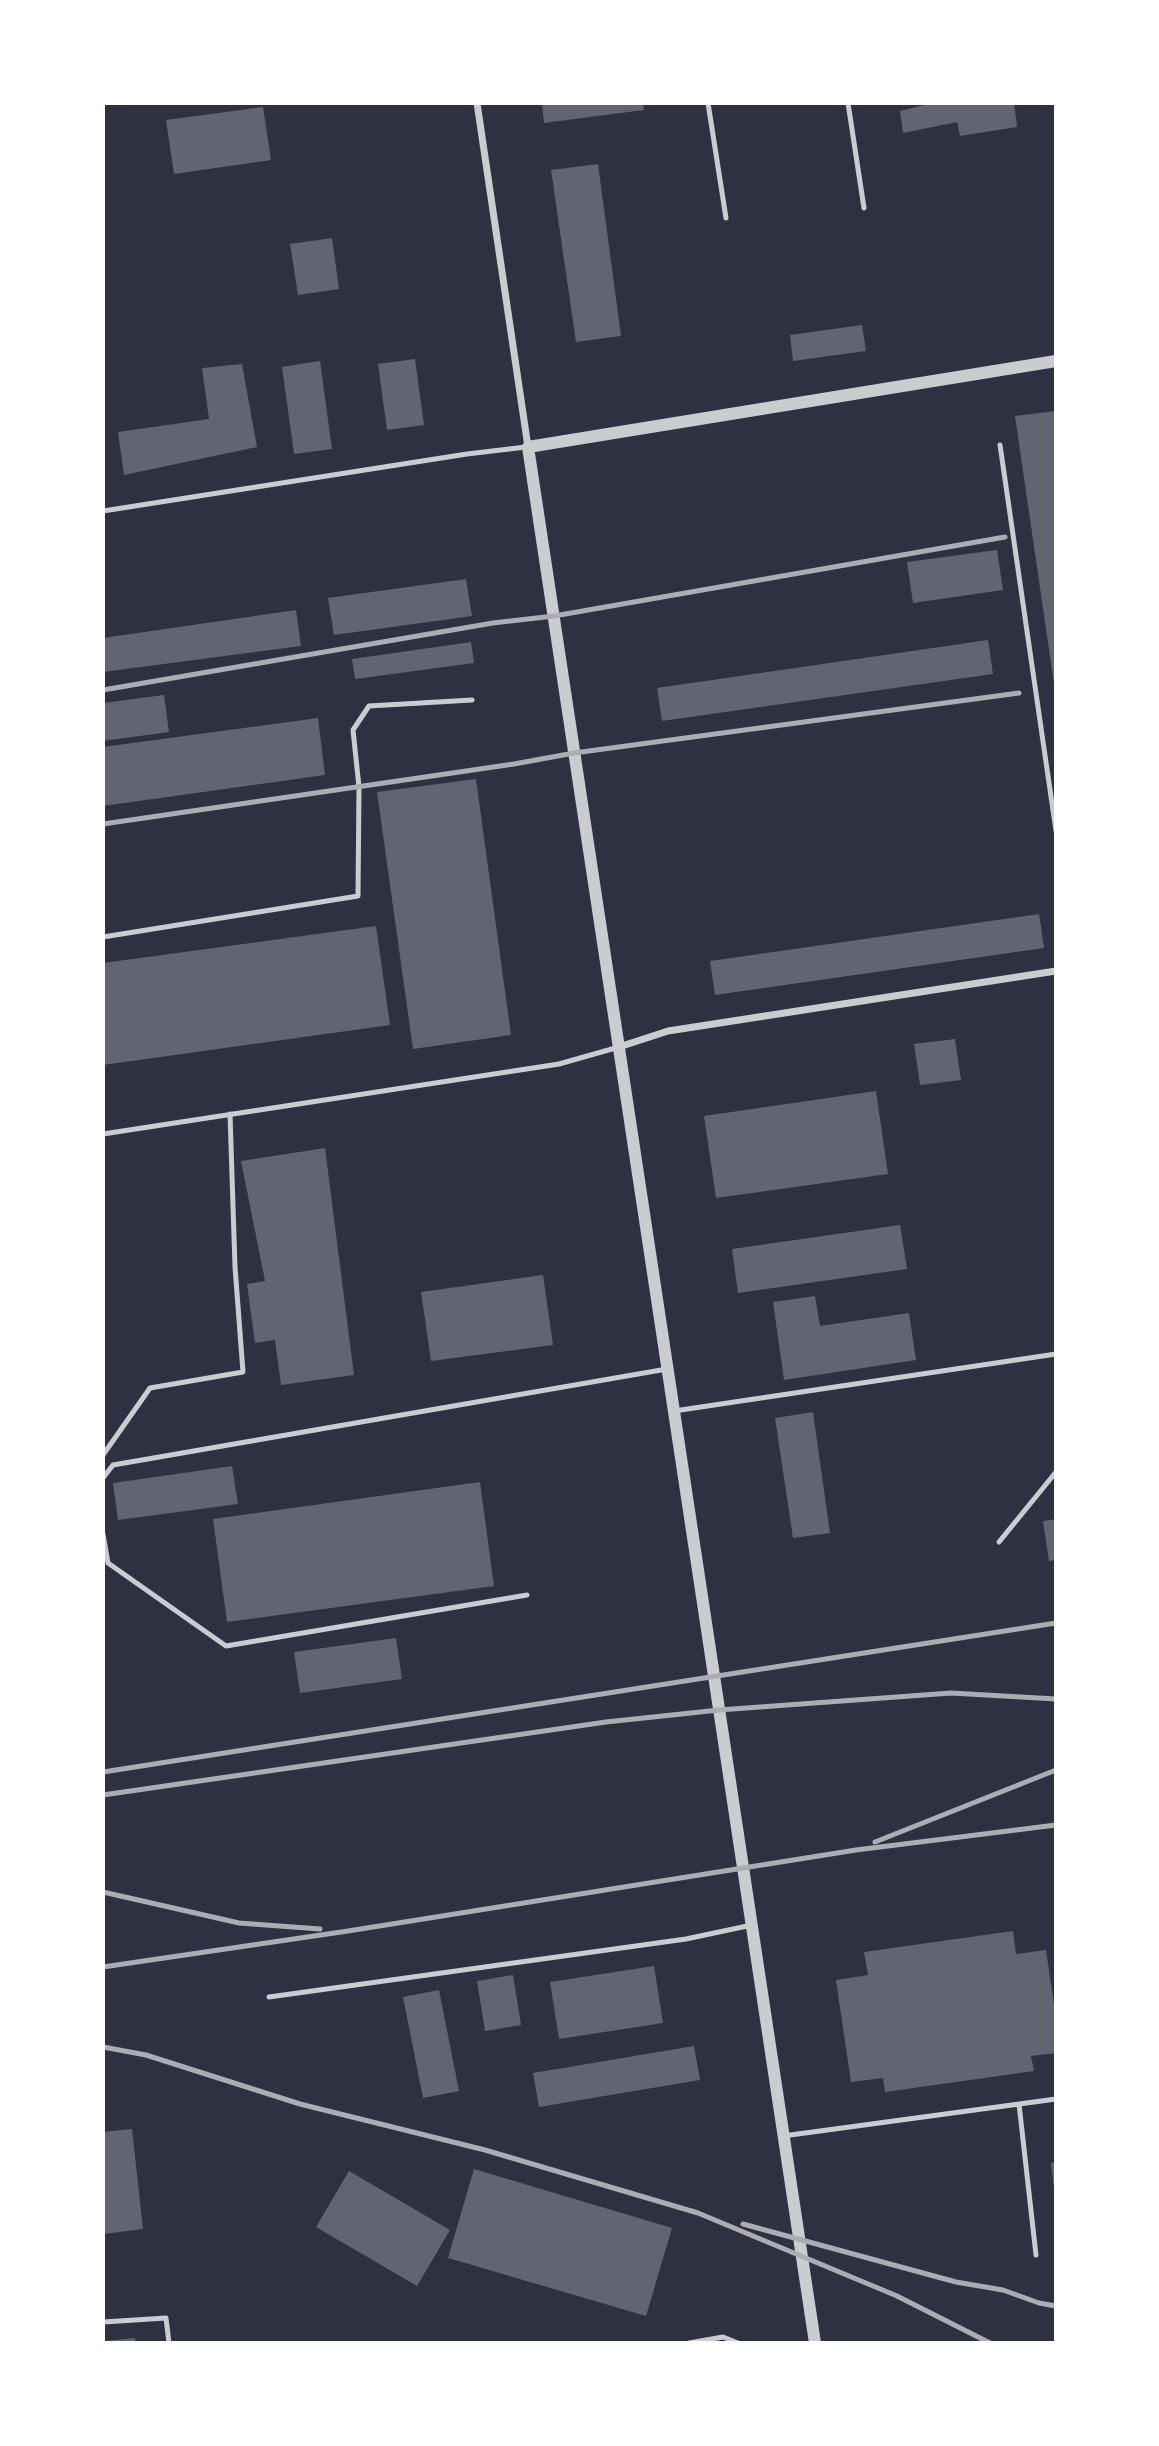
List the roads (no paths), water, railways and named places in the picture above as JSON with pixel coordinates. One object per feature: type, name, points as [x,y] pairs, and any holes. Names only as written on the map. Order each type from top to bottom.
[{"type":"street","points":[[477,103],[815,2343]]},
{"type":"street","points":[[528,447],[1056,361]]},
{"type":"street","points":[[619,1047],[668,1031],[1056,971]]},
{"type":"lane","points":[[708,103],[726,218]]},
{"type":"lane","points":[[848,103],[864,208]]},
{"type":"lane","points":[[1000,446],[1056,831]]},
{"type":"lane","points":[[103,511],[467,454],[528,447]]},
{"type":"lane","points":[[103,937],[358,897],[359,787],[353,730],[369,706],[472,700]]},
{"type":"lane","points":[[103,1134],[559,1064],[619,1047]]},
{"type":"lane","points":[[103,1455],[150,1388],[243,1372],[235,1267],[230,1115]]},
{"type":"lane","points":[[674,1410],[1056,1354]]},
{"type":"lane","points":[[103,1478],[113,1465],[667,1369]]},
{"type":"lane","points":[[999,1542],[1056,1472]]},
{"type":"lane","points":[[103,1534],[108,1563],[226,1646],[527,1595]]},
{"type":"lane","points":[[269,1997],[686,1939],[751,1925]]},
{"type":"lane","points":[[783,2136],[1056,2099]]},
{"type":"lane","points":[[1019,2104],[1036,2255]]},
{"type":"lane","points":[[103,2322],[166,2318],[169,2343]]},
{"type":"lane","points":[[689,2343],[723,2337],[738,2343]]},
{"type":"railway","points":[[103,690],[493,623],[554,616],[1005,537]]},
{"type":"railway","points":[[103,824],[574,753],[1019,693]]},
{"type":"railway","points":[[103,1772],[1056,1623]]},
{"type":"railway","points":[[103,1795],[606,1722],[719,1710],[951,1693],[1056,1699]]},
{"type":"railway","points":[[875,1842],[1056,1770]]},
{"type":"railway","points":[[103,1967],[856,1850],[1056,1825]]},
{"type":"railway","points":[[103,1892],[239,1923],[320,1929]]},
{"type":"railway","points":[[103,2047],[146,2055],[300,2104],[485,2150],[698,2213],[897,2296],[990,2343]]},
{"type":"railway","points":[[743,2224],[956,2282],[1003,2290],[1056,2306]]}]
